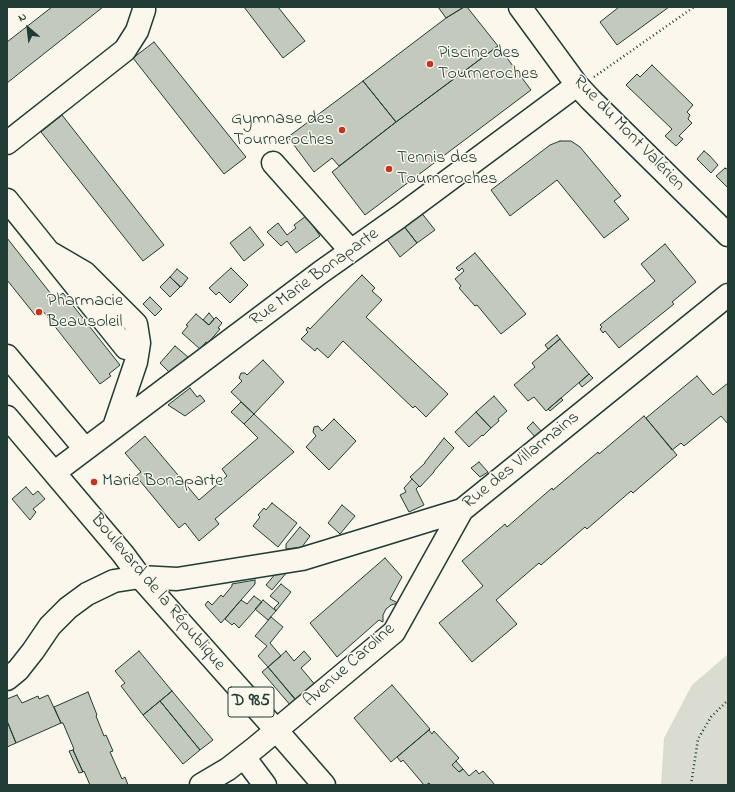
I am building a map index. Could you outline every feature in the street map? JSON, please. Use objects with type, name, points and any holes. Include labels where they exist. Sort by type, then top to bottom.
[{"type":"street","points":[[7,143],[125,50],[138,31],[144,7]]},
{"type":"street","name":"Rue du Mont Valérien","points":[[520,7],[585,81],[591,100],[728,235]]},
{"type":"street","name":"Rue Marie Bonaparte","points":[[55,472],[321,272],[585,81]]},
{"type":"street","points":[[272,163],[351,251]]},
{"type":"street","points":[[7,200],[126,348]]},
{"type":"street","points":[[49,252],[85,272],[136,324],[139,343],[136,362],[114,427]]},
{"type":"street","name":"Rue des Villarmains","points":[[7,679],[18,670],[50,626],[68,608],[87,594],[114,581],[140,577],[177,579],[302,559],[462,510],[728,295]]},
{"type":"street","points":[[7,356],[85,449]]},
{"type":"street","name":"Boulevard de la République","points":[[7,417],[55,472],[123,554],[140,577],[324,785]]},
{"type":"street","name":"Avenue Caroline","points":[[201,785],[244,757],[277,731],[394,632],[462,510]]},
{"type":"street","points":[[244,757],[265,785]]},
{"type":"path","points":[[585,81],[694,7]]},
{"type":"path","points":[[690,785],[698,739],[711,717],[728,700]]},
{"type":"shaded area","points":[[728,654],[728,785],[661,785],[664,738],[692,685]]},
{"type":"building","points":[[52,7],[103,7],[7,83],[7,42]]},
{"type":"building","points":[[244,7],[278,7],[305,41],[283,58]]},
{"type":"building","points":[[438,7],[464,7],[446,18]]},
{"type":"building","name":"Piscine des Tourneroches","points":[[464,7],[467,7],[498,46],[396,122],[363,81],[446,18]]},
{"type":"building","points":[[619,7],[669,7],[617,45],[600,22]]},
{"type":"building","points":[[154,42],[246,157],[224,174],[133,58]]},
{"type":"building","points":[[498,46],[531,90],[365,215],[332,172]]},
{"type":"building","points":[[652,65],[693,105],[687,112],[690,115],[688,119],[692,123],[679,136],[683,139],[676,146],[665,136],[672,129],[626,85],[637,74],[640,77]]},
{"type":"building","name":"Gymnase des Tourneroches","points":[[363,81],[396,122],[339,166],[332,158],[314,172],[288,137]]},
{"type":"building","points":[[62,115],[164,245],[143,261],[41,132]]},
{"type":"building","points":[[560,141],[571,141],[580,147],[621,196],[614,201],[629,219],[604,238],[557,180],[510,216],[491,190],[550,145]]},
{"type":"building","points":[[704,151],[718,165],[711,173],[697,159]]},
{"type":"building","points":[[725,168],[728,168],[728,188],[716,176]]},
{"type":"building","points":[[420,211],[435,230],[417,243],[403,225]]},
{"type":"building","points":[[306,216],[320,236],[296,253],[287,241],[281,246],[267,232],[278,223],[287,235],[296,228],[294,225]]},
{"type":"building","points":[[403,225],[417,243],[400,257],[386,238]]},
{"type":"building","points":[[250,227],[264,245],[244,261],[230,243]]},
{"type":"building","points":[[7,238],[55,299],[63,293],[120,365],[109,374],[111,376],[100,384],[42,310],[35,315],[7,280]]},
{"type":"building","points":[[665,244],[696,282],[672,302],[674,304],[619,348],[605,331],[603,333],[600,329],[602,327],[600,325],[655,281],[641,264]]},
{"type":"building","points":[[475,253],[526,314],[501,334],[477,305],[475,306],[459,288],[461,286],[455,279],[464,271],[462,268],[459,271],[456,268]]},
{"type":"building","points":[[231,268],[248,285],[230,303],[219,292],[216,295],[209,288]]},
{"type":"building","points":[[177,269],[188,278],[181,287],[170,277]]},
{"type":"building","points":[[362,275],[375,288],[372,291],[382,300],[366,317],[448,394],[426,417],[415,406],[413,408],[343,341],[328,358],[317,348],[315,351],[301,339],[308,332],[306,330],[308,327],[310,329]]},
{"type":"building","points":[[170,277],[180,287],[170,297],[160,287]]},
{"type":"building","points":[[150,297],[162,309],[155,316],[143,304]]},
{"type":"building","points":[[209,313],[214,319],[209,325],[203,320]]},
{"type":"building","points":[[196,314],[209,325],[216,317],[222,323],[218,328],[220,329],[208,343],[206,342],[200,349],[182,333],[188,326],[186,325]]},
{"type":"building","points":[[557,335],[560,339],[548,349],[545,345]]},
{"type":"building","points":[[560,339],[589,374],[546,411],[534,397],[528,401],[514,385],[535,367],[532,363]]},
{"type":"building","points":[[175,346],[188,357],[182,365],[180,363],[170,373],[160,363]]},
{"type":"building","points":[[263,360],[284,382],[254,414],[231,392],[242,381],[239,378],[241,373],[245,373],[247,375]]},
{"type":"building","points":[[589,374],[593,378],[582,387],[579,383]]},
{"type":"building","points":[[697,376],[713,395],[728,383],[728,424],[721,416],[684,446],[681,443],[672,450],[646,418]]},
{"type":"building","points":[[190,388],[197,397],[200,395],[205,401],[185,416],[168,405]]},
{"type":"building","points":[[494,396],[507,411],[491,428],[476,412]]},
{"type":"building","points":[[561,398],[563,400],[550,411],[548,409]]},
{"type":"building","points":[[241,402],[254,414],[244,424],[231,412]]},
{"type":"building","points":[[476,412],[491,428],[469,447],[455,432]]},
{"type":"building","points":[[254,414],[294,452],[215,519],[219,524],[199,541],[185,523],[179,528],[136,476],[141,472],[125,453],[145,436],[199,500],[227,476],[222,469],[258,438],[244,424]]},
{"type":"building","points":[[644,416],[677,455],[633,493],[631,491],[587,529],[585,527],[541,565],[539,563],[496,600],[517,624],[472,662],[439,623],[483,586],[462,561],[505,524],[507,527],[552,488],[553,490]]},
{"type":"building","points":[[334,419],[356,441],[329,470],[306,447],[316,436],[313,432],[314,427],[318,426],[322,431]]},
{"type":"building","points":[[533,422],[543,433],[537,439],[527,428]]},
{"type":"building","points":[[444,438],[454,448],[420,487],[410,477],[425,463]]},
{"type":"building","points":[[479,462],[488,472],[480,477],[471,468]]},
{"type":"building","points":[[412,479],[419,486],[416,489],[424,505],[409,512],[400,495],[406,492],[404,488]]},
{"type":"building","points":[[26,487],[33,495],[38,491],[45,499],[33,509],[36,512],[30,520],[12,499]]},
{"type":"building","points":[[272,503],[297,523],[278,547],[253,526],[260,517],[258,515],[264,508],[266,510]]},
{"type":"building","points":[[342,505],[355,516],[340,534],[328,523]]},
{"type":"building","points":[[300,527],[310,536],[302,547],[286,549],[286,544]]},
{"type":"building","points":[[385,558],[402,577],[390,599],[398,603],[391,605],[386,609],[383,615],[383,622],[379,620],[337,657],[310,623]]},
{"type":"building","points":[[288,571],[272,590],[266,585],[277,572]]},
{"type":"building","points":[[255,580],[255,584],[221,623],[205,605],[208,601],[212,605],[221,595],[223,597],[232,584]]},
{"type":"building","points":[[281,584],[291,592],[276,611],[274,608],[279,603],[270,596]]},
{"type":"building","points":[[254,596],[262,602],[239,628],[234,623],[232,625],[225,619],[241,600],[247,604]]},
{"type":"building","points":[[263,600],[276,611],[268,620],[255,609]]},
{"type":"building","points":[[271,617],[283,627],[270,643],[281,656],[268,667],[258,656],[267,646],[255,636]]},
{"type":"building","points":[[139,651],[172,691],[143,715],[121,686],[125,683],[115,671]]},
{"type":"building","points":[[286,651],[294,661],[304,651],[311,659],[301,668],[317,687],[298,703],[268,667]]},
{"type":"building","points":[[268,667],[297,701],[291,706],[262,672]]},
{"type":"building","points":[[392,685],[430,729],[391,762],[354,718]]},
{"type":"building","points":[[172,691],[213,740],[200,750],[160,701]]},
{"type":"building","points":[[88,692],[104,736],[106,735],[113,751],[110,752],[122,779],[125,777],[128,785],[90,785],[73,750],[74,749],[63,723],[61,723],[54,707]]},
{"type":"building","points":[[17,695],[22,703],[38,696],[39,699],[48,695],[61,723],[16,743],[7,721],[7,699]]},
{"type":"building","points":[[160,701],[200,750],[183,764],[143,715]]},
{"type":"building","points":[[7,721],[16,743],[7,747]]},
{"type":"building","points":[[429,730],[432,734],[434,731],[459,758],[452,765],[459,772],[463,769],[469,776],[476,770],[479,774],[483,771],[495,785],[431,785],[429,783],[424,785],[403,760],[401,762],[397,757]]},
{"type":"building","points":[[73,750],[83,772],[79,773],[69,751]]},
{"type":"building","points":[[456,761],[463,769],[459,772],[452,765]]},
{"type":"place","name":"Piscine des Tourneroches","points":[[430,64]]},
{"type":"place","name":"Gymnase des Tourneroches","points":[[342,130]]},
{"type":"place","name":"Tennis des Tourneroches","points":[[389,169]]},
{"type":"place","name":"Pharmacie Beausoleil","points":[[39,312]]},
{"type":"place","name":"Marie Bonaparte","points":[[94,482]]}]
